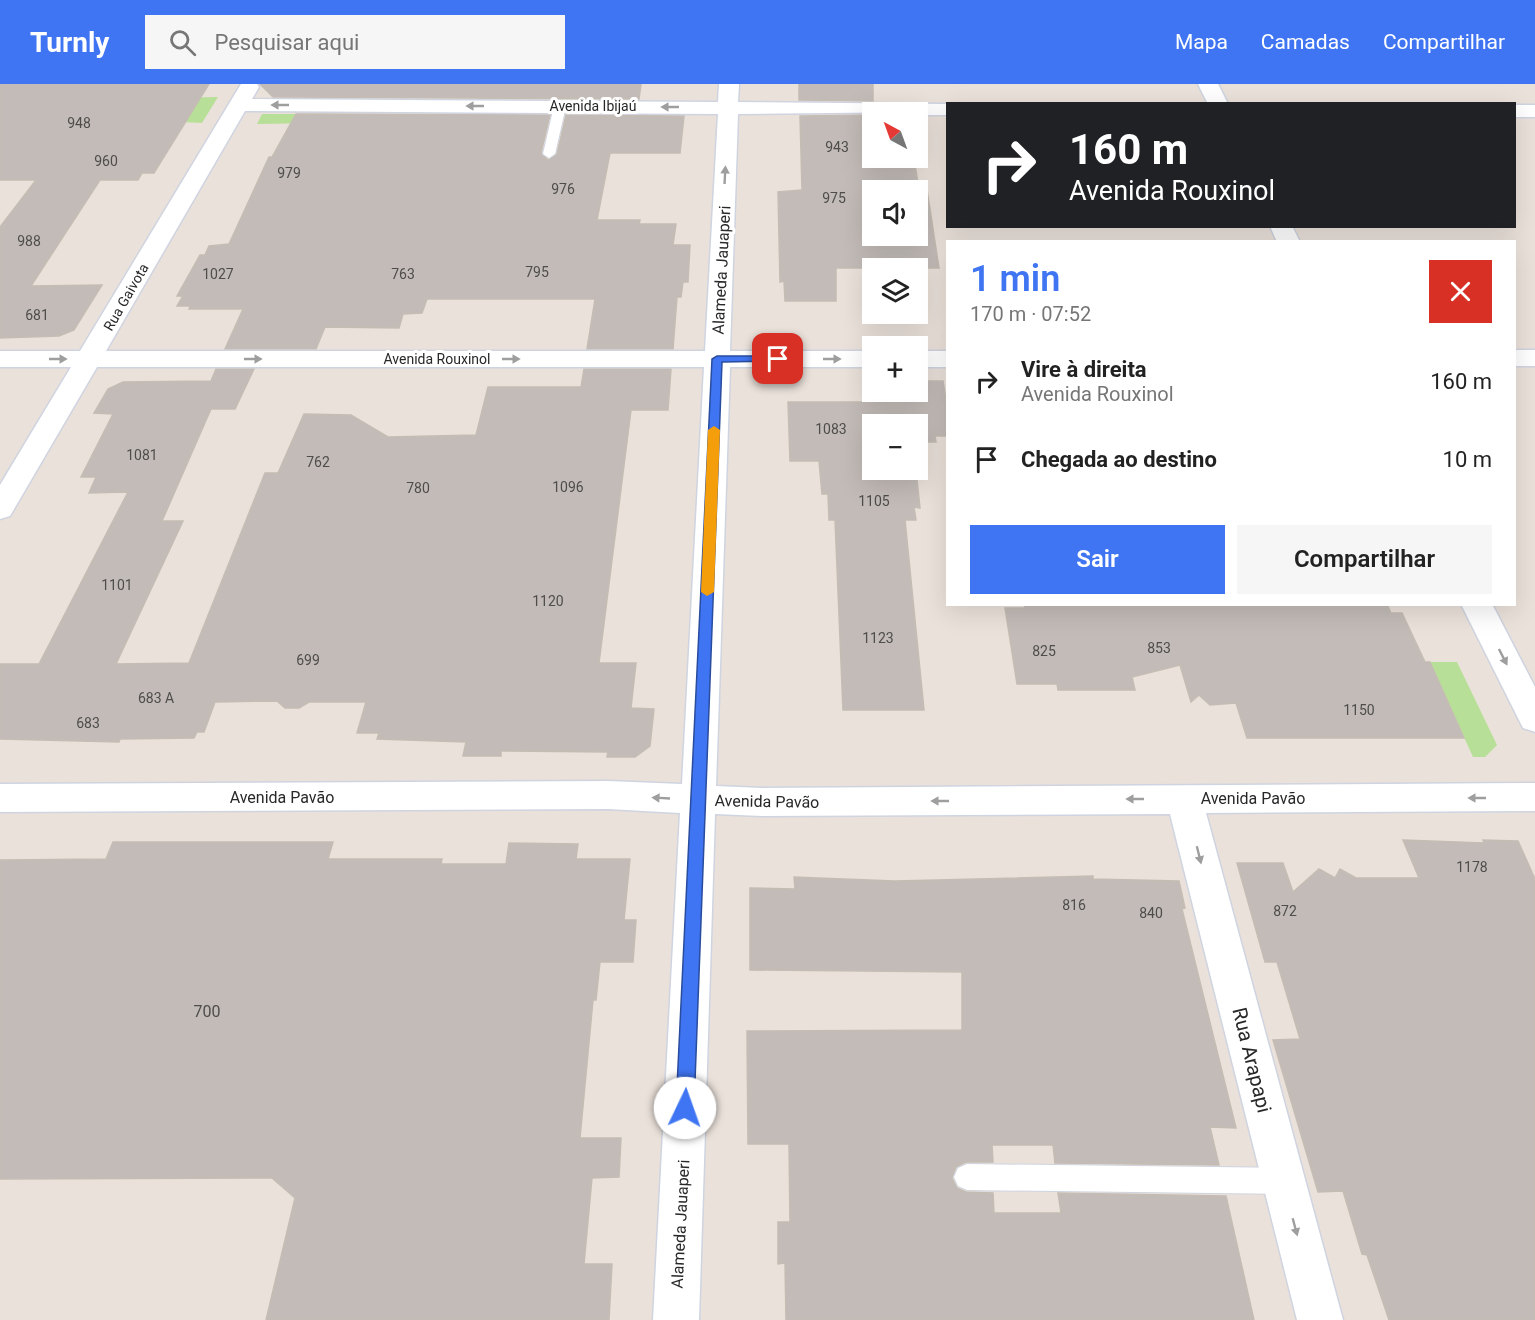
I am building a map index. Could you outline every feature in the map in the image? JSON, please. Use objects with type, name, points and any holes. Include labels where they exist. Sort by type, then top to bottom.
[{"type":"street","name":"Rua Gaivota","points":[[0,509],[251,84]]},
{"type":"street","name":"Alameda Jauaperi","points":[[676,1320],[729,84]]},
{"type":"street","points":[[1208,84],[1217,102]]},
{"type":"street","name":"Avenida Ibijaú","points":[[238,105],[946,109]]},
{"type":"street","points":[[1516,111],[1535,111]]},
{"type":"street","points":[[1516,358],[1535,358]]},
{"type":"street","name":"Avenida Rouxinol","points":[[0,359],[862,359]]},
{"type":"street","points":[[928,359],[946,359]]},
{"type":"street","points":[[1477,606],[1535,718]]},
{"type":"street","name":"Avenida Pavão","points":[[0,798],[613,795],[762,802],[1535,797]]},
{"type":"street","name":"Rua Arapapi","points":[[1184,799],[1320,1320]]},
{"type":"lane","points":[[549,154],[560,106]]},
{"type":"lane","points":[[967,1177],[1283,1180]]},
{"type":"green space","points":[[218,97],[202,123],[141,120],[108,99]]},
{"type":"green space","points":[[262,114],[325,114],[320,123],[257,124]]},
{"type":"green space","points":[[1430,662],[1457,662],[1497,745],[1485,757],[1473,757]]},
{"type":"building","points":[[0,84],[209,84],[154,173],[142,173],[138,180],[100,180],[31,286],[102,285],[74,330],[59,336],[0,338],[0,227],[36,180],[0,180]]},
{"type":"building","points":[[260,84],[641,84],[639,99],[273,97]]},
{"type":"building","points":[[799,84],[873,84],[873,101],[799,100]]},
{"type":"building","points":[[296,114],[550,115],[541,153],[548,160],[557,154],[566,115],[684,116],[680,153],[610,153],[597,220],[640,220],[639,224],[676,224],[673,245],[690,245],[688,282],[683,282],[681,297],[677,297],[673,349],[587,349],[595,299],[427,299],[422,313],[403,314],[399,328],[325,327],[316,349],[225,349],[243,309],[189,309],[190,306],[177,306],[183,296],[177,296],[200,255],[205,255],[209,246],[229,244],[269,157],[272,157]]},
{"type":"building","points":[[862,115],[862,168],[916,168],[917,180],[862,180],[862,246],[928,246],[928,196],[939,268],[928,268],[928,258],[862,258],[862,268],[836,268],[836,301],[785,301],[784,281],[780,282],[778,192],[802,190],[800,116]]},
{"type":"building","points":[[216,369],[254,369],[235,409],[211,409],[162,521],[183,521],[116,664],[189,663],[265,473],[278,473],[304,414],[351,415],[388,437],[476,435],[488,387],[581,387],[584,369],[671,369],[668,410],[631,410],[599,663],[636,663],[631,708],[654,709],[650,746],[635,757],[607,757],[608,752],[501,751],[501,756],[463,756],[466,742],[377,739],[379,733],[357,733],[366,702],[309,702],[299,708],[285,708],[277,701],[215,702],[204,732],[197,732],[194,738],[120,739],[119,742],[0,739],[0,664],[39,664],[128,492],[89,493],[96,477],[81,477],[113,414],[94,413],[108,389],[123,382],[211,381]]},
{"type":"building","points":[[928,381],[943,381],[946,400],[946,436],[935,436],[936,442],[928,442],[928,414],[862,414],[862,480],[917,480],[920,508],[914,507],[916,520],[905,520],[924,710],[843,710],[835,520],[829,520],[828,494],[822,494],[819,461],[790,461],[788,402],[928,402]]},
{"type":"building","points":[[1024,606],[1388,606],[1391,613],[1402,613],[1425,662],[1430,662],[1464,738],[1247,738],[1236,703],[1210,705],[1199,695],[1191,702],[1180,665],[1132,677],[1135,690],[1058,690],[1057,684],[1017,684],[1005,608],[1025,608]]},
{"type":"building","points":[[1403,840],[1484,843],[1483,840],[1518,841],[1535,879],[1535,1320],[1389,1320],[1367,1255],[1362,1254],[1343,1191],[1318,1192],[1273,1040],[1300,1039],[1277,962],[1265,962],[1237,863],[1283,863],[1293,892],[1319,869],[1335,878],[1340,869],[1356,878],[1419,878]]},
{"type":"building","points":[[113,842],[333,842],[328,859],[442,859],[441,864],[506,864],[509,843],[578,844],[576,859],[630,859],[624,920],[636,920],[633,962],[600,962],[596,1000],[593,1000],[580,1138],[621,1138],[619,1177],[592,1178],[584,1264],[612,1264],[609,1320],[266,1320],[295,1198],[272,1178],[0,1179],[0,860],[106,859]]},
{"type":"building","points":[[1093,876],[1093,879],[1179,881],[1185,908],[1182,909],[1236,1128],[1210,1127],[1219,1165],[1055,1163],[1053,1145],[992,1145],[993,1162],[966,1162],[956,1167],[952,1178],[957,1188],[966,1192],[993,1193],[994,1213],[1061,1213],[1058,1193],[1226,1196],[1254,1320],[786,1320],[785,1263],[778,1264],[778,1222],[790,1222],[789,1144],[748,1144],[747,1031],[962,1030],[962,972],[750,970],[750,888],[795,889],[794,877],[895,881]]},
{"type":"slow traffic","points":[[707,592],[714,430]]},
{"type":"route","points":[[685,1108],[717,359],[778,359]]}]
